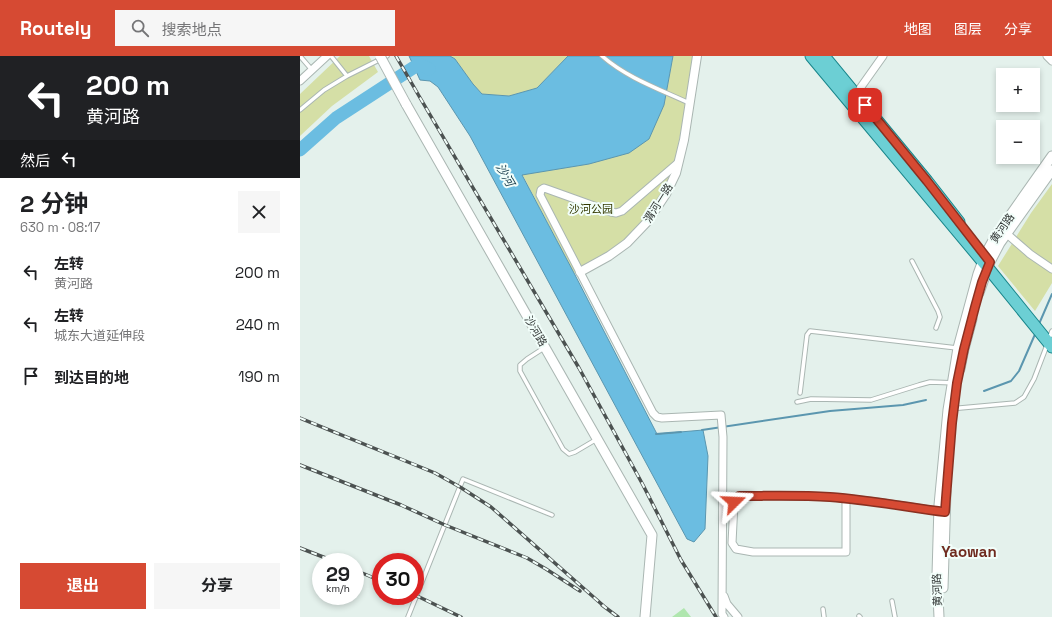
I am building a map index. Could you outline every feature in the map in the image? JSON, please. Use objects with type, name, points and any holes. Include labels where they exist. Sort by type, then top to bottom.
[{"type":"main road","name":"沙河路","points":[[380,56],[652,534],[645,617]]},
{"type":"main road","points":[[811,56],[986,262],[1052,337]]},
{"type":"main road","points":[[824,56],[927,181],[986,262],[1052,347]]},
{"type":"main road","name":"黄河路","points":[[986,262],[995,237],[1052,156]]},
{"type":"main road","name":"黄河路","points":[[939,617],[936,575],[942,512],[946,498],[951,409],[954,383],[978,274],[1052,170]]},
{"type":"main road","name":"黄河路","points":[[942,512],[945,617]]},
{"type":"street","points":[[300,81],[327,56]]},
{"type":"street","name":"渭河一路","points":[[580,272],[609,256],[627,243],[648,221],[666,194],[676,173],[684,140],[697,56]]},
{"type":"street","points":[[856,94],[883,56]]},
{"type":"street","points":[[1047,56],[1052,61]]},
{"type":"street","points":[[678,163],[622,211],[616,213],[544,188],[541,190],[540,195],[653,413],[657,417],[662,418],[722,415],[722,614],[724,617]]},
{"type":"street","points":[[1006,234],[1030,254],[1052,269]]},
{"type":"street","points":[[846,499],[846,552],[753,552],[736,549],[732,543],[734,502],[739,496],[787,495],[846,499],[942,512]]},
{"type":"street","points":[[723,592],[727,604],[738,617]]},
{"type":"lane","points":[[300,56],[312,70]]},
{"type":"lane","points":[[331,56],[347,76]]},
{"type":"lane","points":[[300,110],[324,90],[347,76],[387,56]]},
{"type":"lane","points":[[602,56],[613,66],[624,72],[689,103]]},
{"type":"lane","points":[[912,261],[938,311],[940,317],[936,328]]},
{"type":"lane","points":[[800,393],[807,335],[810,331],[961,349]]},
{"type":"lane","points":[[951,409],[1015,403],[1024,396],[1034,379],[1052,331]]},
{"type":"lane","points":[[545,347],[520,365],[520,371],[563,449],[570,454],[598,438]]},
{"type":"lane","points":[[797,402],[812,399],[871,400],[919,384],[930,382],[954,383]]},
{"type":"lane","points":[[408,617],[463,479],[552,515]]},
{"type":"lane","points":[[892,601],[895,617]]},
{"type":"lane","points":[[823,609],[824,617]]},
{"type":"green space","points":[[340,56],[369,56],[378,72],[332,106],[300,136],[300,94]]},
{"type":"green space","points":[[450,56],[568,56],[537,88],[509,96],[482,94],[455,59]]},
{"type":"green space","name":"沙河公园","points":[[673,56],[695,56],[675,162],[664,192],[647,217],[631,234],[608,253],[574,273],[522,174],[589,164],[664,105]]},
{"type":"green space","points":[[1052,184],[1052,283],[1035,311],[998,266],[1031,213]]},
{"type":"water","points":[[409,56],[450,56],[455,59],[482,94],[509,96],[537,88],[568,56],[673,56],[664,105],[649,139],[629,153],[589,164],[522,175],[657,434],[703,430],[708,456],[705,529],[694,542],[687,539],[470,136],[438,87],[430,81],[420,80]]},
{"type":"building","points":[[684,608],[691,617],[672,617]]},
{"type":"waterway","name":"沙河","points":[[300,150],[336,118],[419,64],[429,69]]},
{"type":"waterway","points":[[1039,324],[1052,294]]},
{"type":"waterway","points":[[984,391],[1011,381],[1019,371],[1036,332]]},
{"type":"waterway","points":[[702,430],[830,411],[903,405],[926,400]]},
{"type":"waterway","points":[[656,434],[681,432]]},
{"type":"railway","points":[[396,56],[579,368],[643,485],[681,560],[716,617]]},
{"type":"railway","points":[[300,418],[435,473],[460,487],[491,507],[606,608]]},
{"type":"railway","points":[[300,465],[401,505],[445,525],[527,558],[580,591]]},
{"type":"railway","points":[[300,548],[313,553]]},
{"type":"railway","points":[[364,574],[372,577]]},
{"type":"railway","points":[[424,599],[461,617]]},
{"type":"railway","points":[[602,605],[618,617]]},
{"type":"district","name":"Yaowan","points":[[969,552]]},
{"type":"route","points":[[734,502],[739,496],[787,495],[830,497],[945,512],[952,423],[957,383],[975,307],[982,282],[990,262],[865,105]]}]
